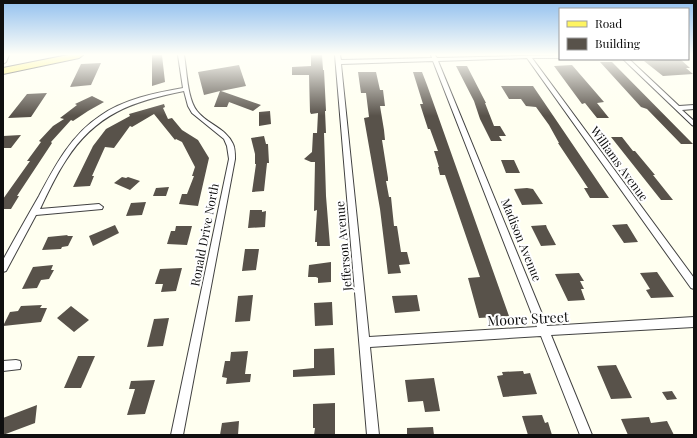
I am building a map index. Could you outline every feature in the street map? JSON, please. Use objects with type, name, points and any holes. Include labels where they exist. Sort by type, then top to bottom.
[{"type":"street","name":"Ronald Drive North","points":[[177,435],[232,159],[230,145],[224,136],[217,128],[199,117],[191,107],[185,75]]},
{"type":"street","name":"Jefferson Avenue","points":[[340,75],[373,435]]},
{"type":"street","name":"Madison Avenue","points":[[441,75],[586,435]]},
{"type":"street","name":"Williams Avenue","points":[[542,75],[694,285]]},
{"type":"street","points":[[643,75],[694,124]]},
{"type":"street","points":[[3,268],[73,144],[84,130],[98,119],[131,102],[155,95],[188,89]]},
{"type":"street","points":[[677,108],[694,107]]},
{"type":"street","points":[[34,212],[99,207]]},
{"type":"street","name":"Moore Street","points":[[364,342],[694,322]]},
{"type":"street","points":[[3,366],[16,365]]},
{"type":"building","points":[[76,75],[95,75],[91,85],[70,87]]},
{"type":"building","points":[[152,75],[164,75],[165,82],[152,86]]},
{"type":"building","points":[[199,75],[242,75],[246,86],[221,91],[261,105],[253,111],[229,102],[227,107],[214,107],[220,91],[204,95]]},
{"type":"building","points":[[309,75],[324,75],[326,111],[326,133],[324,133],[326,196],[330,246],[317,246],[317,242],[315,242],[317,210],[314,211],[315,162],[304,159],[312,152],[313,133],[317,133],[318,113],[311,114]]},
{"type":"building","points":[[358,75],[377,75],[380,90],[383,90],[385,106],[380,106],[385,140],[382,140],[388,178],[388,181],[386,181],[389,197],[391,197],[394,226],[397,226],[401,252],[407,252],[410,264],[399,265],[401,273],[388,274],[380,209],[364,118],[369,117],[366,93],[361,93]]},
{"type":"building","points":[[414,75],[423,75],[509,316],[479,318],[468,278],[480,277],[445,175],[440,175],[434,151],[438,151],[430,129],[428,129],[420,104],[423,104]]},
{"type":"building","points":[[461,75],[472,75],[486,103],[494,126],[500,126],[506,136],[499,136],[502,141],[491,141],[480,119],[474,101]]},
{"type":"building","points":[[561,75],[581,75],[604,102],[597,103],[609,118],[597,118],[585,103],[582,104]]},
{"type":"building","points":[[612,75],[625,75],[693,144],[681,144],[647,109],[641,107]]},
{"type":"building","points":[[501,86],[533,86],[609,198],[590,198],[584,188],[588,188],[558,143],[549,125],[536,107],[526,106],[521,99],[509,99]]},
{"type":"building","points":[[47,93],[31,117],[8,118],[27,94]]},
{"type":"building","points":[[92,96],[104,102],[73,121],[71,120],[51,142],[52,143],[17,196],[19,196],[11,209],[3,209],[3,199],[30,161],[27,161],[41,142],[39,141],[53,126],[64,119],[60,118],[77,105],[75,104]]},
{"type":"building","points":[[164,104],[165,107],[163,108],[168,119],[172,118],[182,130],[198,140],[209,158],[198,206],[179,204],[182,194],[187,194],[194,176],[192,176],[195,167],[182,142],[176,139],[175,140],[154,114],[132,127],[130,126],[114,148],[105,147],[92,176],[94,176],[90,186],[73,187],[93,146],[106,129],[130,116],[129,114]]},
{"type":"building","points":[[270,111],[271,124],[259,126],[259,112]]},
{"type":"building","points":[[21,135],[11,148],[3,148],[3,136]]},
{"type":"building","points":[[264,136],[266,144],[268,144],[269,163],[267,163],[264,191],[252,192],[256,164],[251,138]]},
{"type":"building","points":[[611,137],[622,137],[655,175],[653,175],[673,200],[661,200]]},
{"type":"building","points":[[501,160],[514,160],[520,173],[506,173]]},
{"type":"building","points":[[122,177],[128,177],[140,181],[130,190],[114,183]]},
{"type":"building","points":[[169,187],[166,196],[153,196],[156,188]]},
{"type":"building","points":[[514,189],[533,189],[543,204],[522,205]]},
{"type":"building","points":[[146,202],[142,215],[126,216],[131,203]]},
{"type":"building","points":[[250,210],[262,210],[262,212],[266,211],[265,227],[248,228]]},
{"type":"building","points":[[627,224],[638,242],[624,243],[612,225]]},
{"type":"building","points":[[115,225],[119,233],[93,246],[89,236]]},
{"type":"building","points":[[546,225],[556,245],[541,246],[531,226]]},
{"type":"building","points":[[176,226],[192,226],[187,245],[167,244],[171,231],[175,231]]},
{"type":"building","points":[[68,235],[67,236],[73,236],[68,246],[62,247],[61,249],[42,250],[48,237]]},
{"type":"building","points":[[245,249],[259,249],[256,270],[242,271]]},
{"type":"building","points":[[331,262],[331,282],[318,283],[318,278],[308,277],[309,265]]},
{"type":"building","points":[[53,265],[51,270],[54,270],[49,279],[41,280],[37,288],[22,289],[33,267]]},
{"type":"building","points":[[182,268],[176,291],[161,292],[163,284],[155,284],[160,269]]},
{"type":"building","points":[[657,272],[674,297],[651,298],[646,290],[650,289],[640,273]]},
{"type":"building","points":[[579,273],[584,281],[580,281],[584,289],[581,289],[585,300],[568,301],[555,274]]},
{"type":"building","points":[[253,295],[250,321],[235,322],[238,296]]},
{"type":"building","points":[[417,295],[420,311],[395,313],[392,296]]},
{"type":"building","points":[[332,302],[333,325],[315,326],[314,303]]},
{"type":"building","points":[[42,305],[40,308],[47,308],[41,322],[3,326],[10,312],[18,311],[21,306]]},
{"type":"building","points":[[71,306],[89,320],[74,332],[57,318]]},
{"type":"building","points":[[169,318],[163,346],[147,347],[154,319]]},
{"type":"building","points":[[334,348],[335,375],[293,377],[293,370],[314,368],[314,349]]},
{"type":"building","points":[[248,351],[245,374],[251,374],[250,382],[226,384],[227,378],[222,377],[225,361],[230,361],[231,352]]},
{"type":"building","points":[[78,356],[95,356],[81,388],[64,388]]},
{"type":"building","points":[[616,365],[632,398],[611,399],[597,366]]},
{"type":"building","points":[[523,371],[524,374],[530,373],[537,394],[503,397],[497,376],[503,375],[502,372]]},
{"type":"building","points":[[434,378],[440,411],[425,412],[423,401],[408,402],[405,380]]},
{"type":"building","points":[[155,380],[145,414],[127,415],[135,389],[129,389],[131,381]]},
{"type":"building","points":[[672,391],[677,399],[667,400],[662,392]]},
{"type":"building","points":[[335,403],[335,435],[314,435],[315,428],[313,428],[313,404]]},
{"type":"building","points":[[37,405],[35,423],[3,435],[3,418]]},
{"type":"building","points":[[542,415],[545,423],[548,422],[552,435],[528,435],[522,416]]},
{"type":"building","points":[[649,417],[651,423],[667,421],[674,435],[628,435],[621,419]]},
{"type":"building","points":[[239,421],[238,435],[220,435],[222,423]]},
{"type":"building","points":[[433,427],[434,435],[407,435],[407,428]]}]
